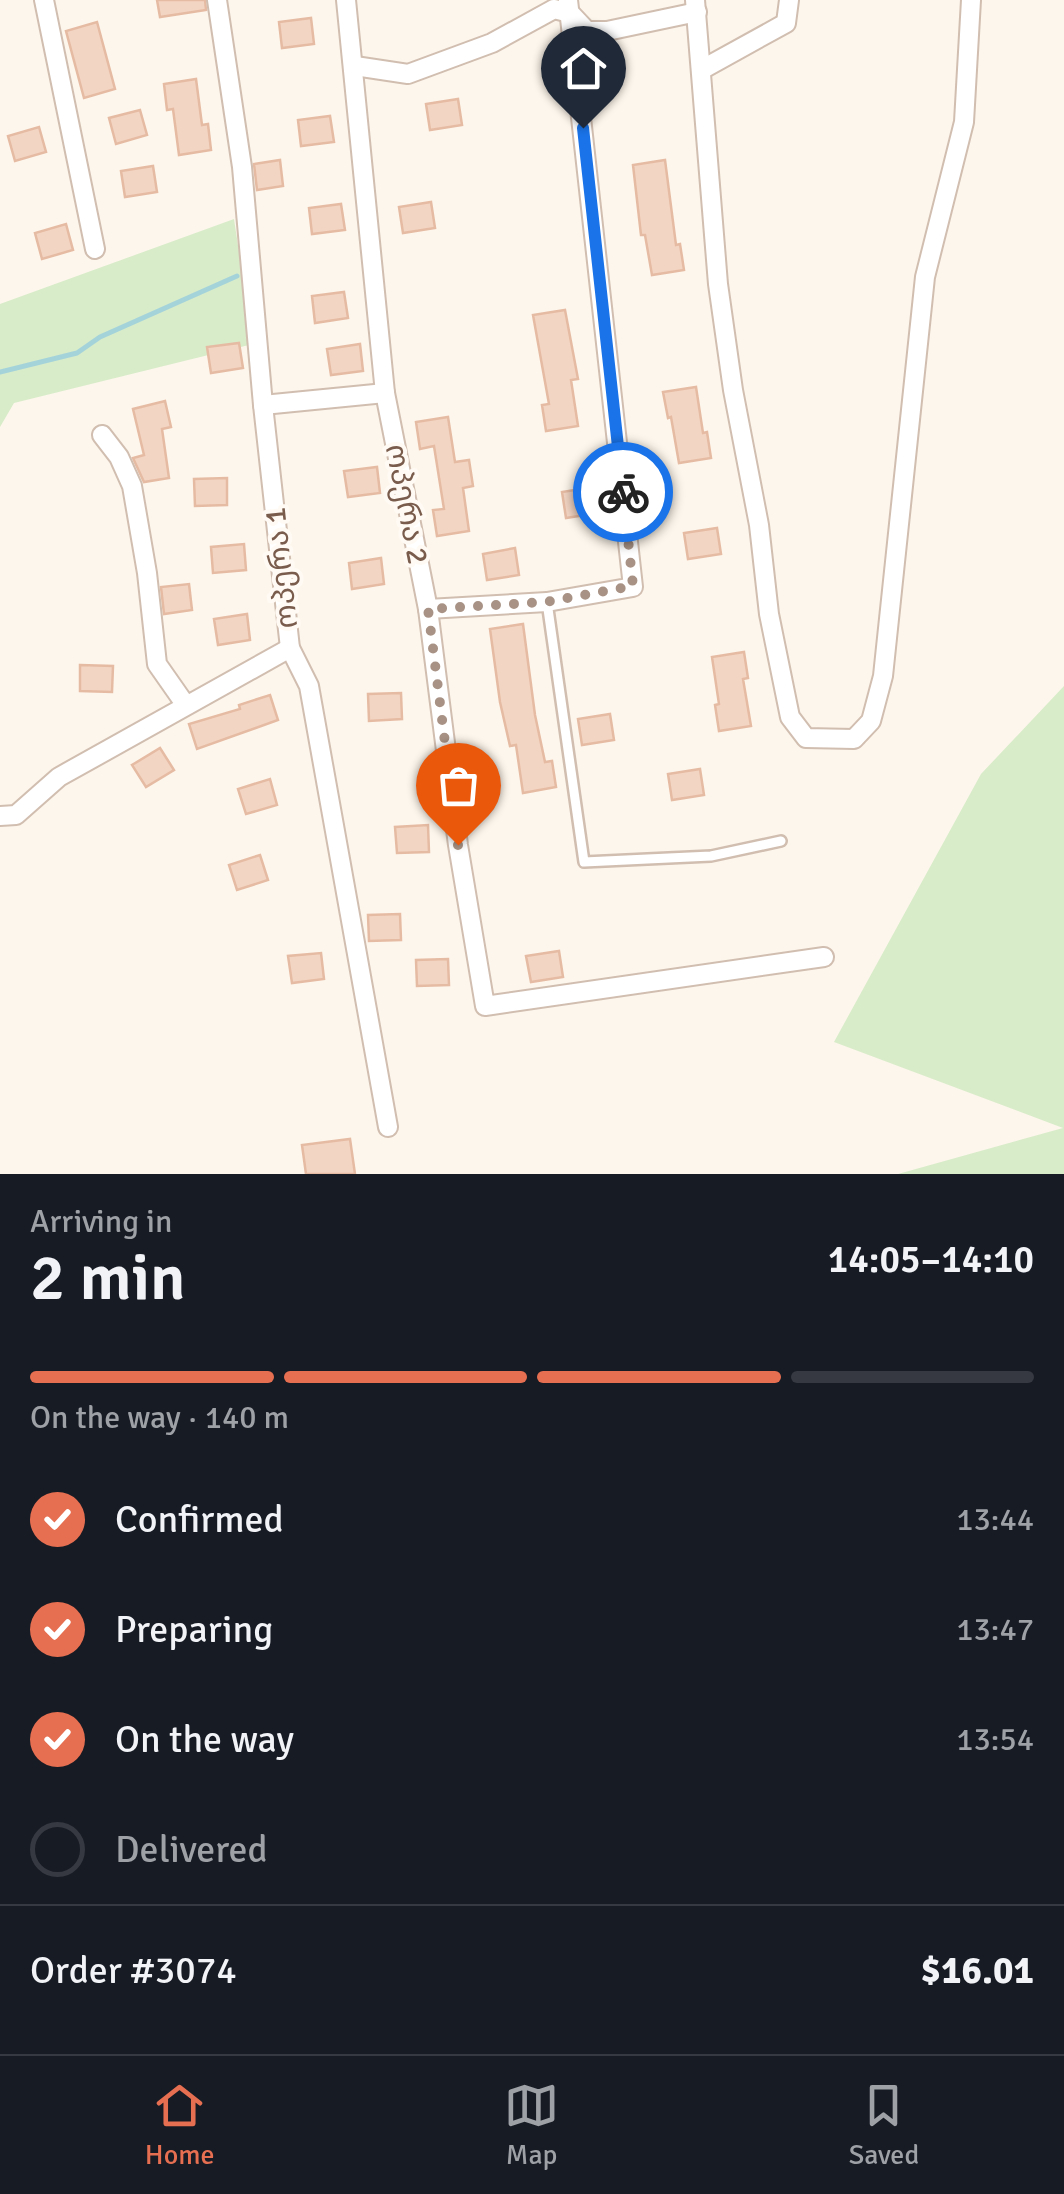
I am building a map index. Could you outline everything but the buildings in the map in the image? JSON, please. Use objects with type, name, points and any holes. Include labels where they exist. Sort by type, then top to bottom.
[{"type":"street","points":[[44,0],[94,248]]},
{"type":"street","name":"ოპერა 1","points":[[217,0],[242,167],[290,648],[309,686],[388,1127]]},
{"type":"street","name":"ოპერა 2","points":[[346,0],[385,393],[428,609],[458,845],[485,1006],[824,956]]},
{"type":"street","points":[[701,70],[786,23],[789,0]]},
{"type":"street","points":[[569,6],[586,31],[606,31],[696,6],[718,284],[732,390],[759,525],[769,614],[790,717],[806,738],[854,739],[870,720],[883,676],[925,277],[964,122],[971,0]]},
{"type":"street","points":[[355,66],[408,74],[492,43],[554,9],[569,6]]},
{"type":"street","points":[[428,609],[546,602],[633,586],[569,6]]},
{"type":"street","points":[[263,406],[385,393]]},
{"type":"street","points":[[102,436],[119,457],[132,486],[157,664],[186,704]]},
{"type":"street","points":[[0,816],[16,815],[60,776],[290,648]]},
{"type":"lane","points":[[546,602],[584,862],[711,856],[780,841]]},
{"type":"green space","points":[[234,219],[253,344],[14,403],[0,427],[0,304]]},
{"type":"green space","points":[[1064,686],[1064,1174],[898,1174],[1063,1128],[834,1042],[981,774]]},
{"type":"waterway","points":[[0,372],[77,353],[100,337],[237,276]]},
{"type":"way so far","points":[[458,845],[428,609],[546,602],[633,586],[623,492]]},
{"type":"route","points":[[583,128],[623,492]]}]
